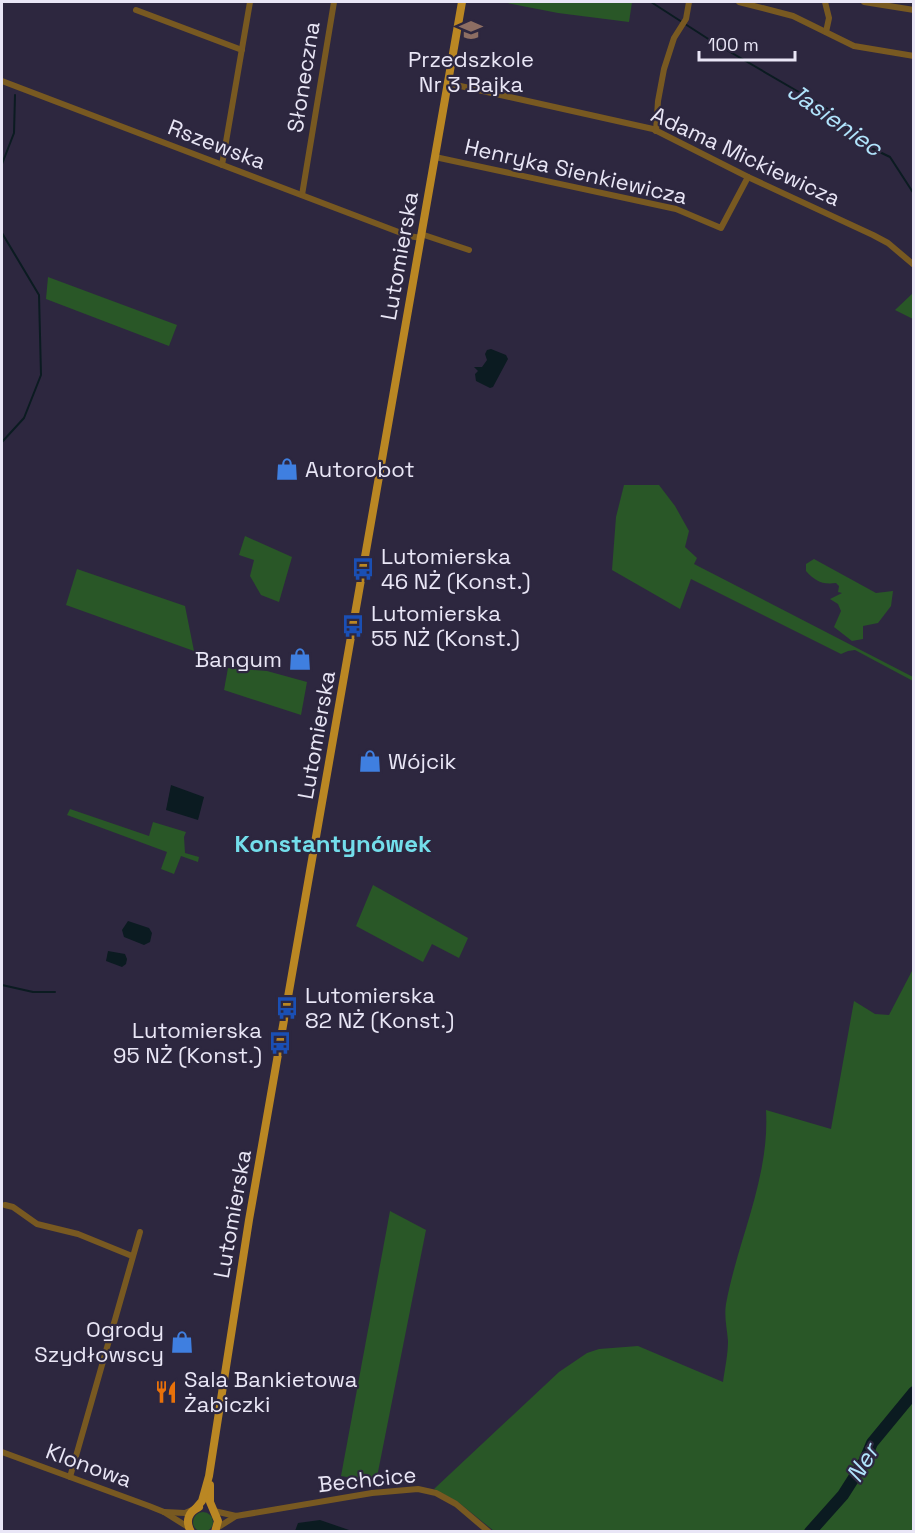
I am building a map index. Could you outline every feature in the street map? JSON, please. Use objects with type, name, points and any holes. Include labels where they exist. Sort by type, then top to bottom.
[{"type":"main road","name":"Lutomierska","points":[[190,1529],[188,1520],[202,1501],[209,1476],[249,1220],[462,2]]},
{"type":"main road","name":"Lutomierska","points":[[209,1476],[210,1502],[218,1521],[216,1530]]},
{"type":"main road","points":[[195,1509],[207,1507],[214,1511]]},
{"type":"street","points":[[222,165],[250,2]]},
{"type":"street","name":"Słoneczna","points":[[302,195],[334,2]]},
{"type":"street","points":[[656,131],[658,101],[664,69],[674,38],[686,19],[689,2]]},
{"type":"street","points":[[740,2],[793,16],[854,46],[914,56]]},
{"type":"street","points":[[825,2],[829,18],[826,32]]},
{"type":"street","points":[[864,2],[914,10]]},
{"type":"street","points":[[136,10],[242,50]]},
{"type":"street","name":"Rszewska","points":[[2,81],[410,236],[421,236],[469,250]]},
{"type":"street","name":"Adama Mickiewicza","points":[[447,84],[630,123],[656,131],[873,235],[888,243],[914,265]]},
{"type":"street","name":"Henryka Sienkiewicza","points":[[435,158],[676,209],[721,228],[748,177]]},
{"type":"street","points":[[5,1205],[13,1207],[37,1224],[78,1234],[132,1256]]},
{"type":"street","points":[[70,1477],[140,1232]]},
{"type":"street","name":"Klonowa","points":[[2,1452],[164,1512],[190,1529]]},
{"type":"street","name":"Bechcice","points":[[214,1511],[236,1516],[365,1494],[418,1489],[436,1493],[456,1503],[489,1532]]},
{"type":"street","name":"Klonowa","points":[[164,1512],[185,1513],[195,1509]]},
{"type":"street","name":"Bechcice","points":[[216,1530],[236,1516]]},
{"type":"green space","points":[[502,2],[632,2],[629,22],[558,13]]},
{"type":"green space","points":[[48,277],[177,325],[169,346],[46,299]]},
{"type":"green space","points":[[913,293],[913,319],[895,310]]},
{"type":"green space","points":[[624,485],[659,485],[675,506],[689,531],[685,547],[697,558],[694,564],[913,677],[913,681],[855,650],[841,654],[691,579],[680,609],[612,570],[616,517]]},
{"type":"green space","points":[[245,536],[292,557],[279,602],[261,595],[250,576],[254,560],[239,555]]},
{"type":"green space","points":[[814,559],[876,593],[893,591],[891,606],[878,623],[863,626],[863,639],[852,641],[834,627],[841,611],[838,604],[830,599],[842,593],[838,592],[839,586],[836,583],[819,582],[806,571],[806,564]]},
{"type":"green space","points":[[77,569],[185,606],[194,651],[66,605]]},
{"type":"green space","points":[[228,668],[267,671],[307,682],[301,715],[224,690]]},
{"type":"green space","points":[[70,809],[149,836],[153,822],[186,832],[185,853],[199,857],[198,862],[181,856],[174,874],[161,869],[167,852],[67,815]]},
{"type":"green space","points":[[373,885],[468,938],[459,958],[432,944],[423,962],[356,926]]},
{"type":"green space","points":[[913,969],[913,1531],[494,1531],[458,1502],[434,1489],[559,1372],[587,1353],[599,1349],[638,1346],[723,1382],[728,1346],[726,1304],[758,1184],[766,1135],[766,1110],[831,1129],[854,1001],[875,1014],[889,1015]]},
{"type":"green space","points":[[390,1211],[426,1230],[376,1482],[341,1476]]},
{"type":"green space","points":[[203,1512],[210,1515],[213,1522],[210,1529],[203,1532],[196,1529],[193,1522],[196,1515]]},
{"type":"shaded area","points":[[491,349],[506,355],[508,359],[493,387],[490,388],[476,381],[475,374],[478,371],[474,367],[482,367],[487,360],[485,354],[487,350]]},
{"type":"shaded area","points":[[171,785],[204,797],[198,820],[166,810]]},
{"type":"shaded area","points":[[128,921],[149,928],[152,933],[150,942],[144,945],[124,937],[122,930]]},
{"type":"shaded area","points":[[108,951],[125,954],[126,964],[122,967],[106,961]]},
{"type":"shaded area","points":[[320,1520],[352,1531],[295,1531],[298,1523]]},
{"type":"waterway","name":"Jasieniec","points":[[651,2],[713,42],[828,109],[863,144],[890,157],[914,194]]},
{"type":"waterway","points":[[2,164],[14,133],[15,95]]},
{"type":"waterway","points":[[2,233],[39,295],[41,375],[24,418],[2,442]]},
{"type":"waterway","points":[[2,985],[33,992],[55,992]]},
{"type":"waterway","name":"Ner","points":[[810,1532],[843,1495],[864,1462],[872,1443],[914,1392]]},
{"type":"place","name":"Przedszkole Nr 3 Bajka","points":[[471,30]]},
{"type":"place","name":"Autorobot","points":[[287,469]]},
{"type":"place","name":"Lutomierska 46 NŻ (Konst.)","points":[[363,569]]},
{"type":"place","name":"Lutomierska 55 NŻ (Konst.)","points":[[353,626]]},
{"type":"place","name":"Bangum","points":[[300,659]]},
{"type":"place","name":"Wójcik","points":[[370,761]]},
{"type":"place","name":"Lutomierska 82 NŻ (Konst.)","points":[[287,1008]]},
{"type":"place","name":"Lutomierska 95 NŻ (Konst.)","points":[[280,1043]]},
{"type":"place","name":"Ogrody Szydłowscy","points":[[182,1342]]},
{"type":"place","name":"Sala Bankietowa Żabiczki","points":[[166,1392]]},
{"type":"district","name":"Konstantynówek","points":[[333,843]]}]
